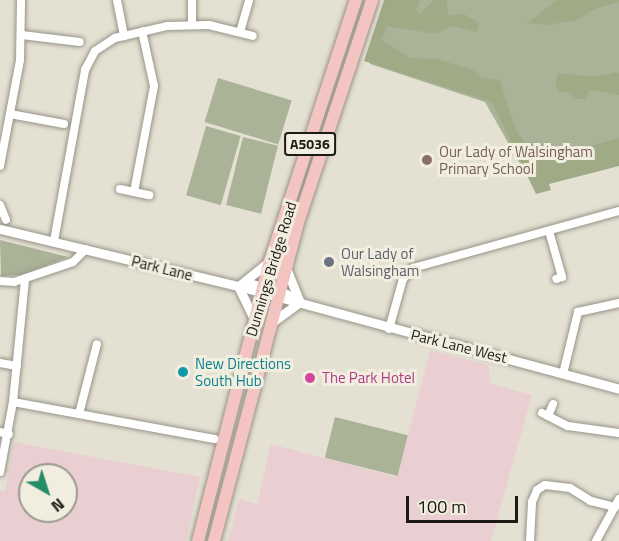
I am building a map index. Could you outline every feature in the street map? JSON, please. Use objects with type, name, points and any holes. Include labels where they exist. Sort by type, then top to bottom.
[{"type":"highway","name":"Dunnings Bridge Road","points":[[214,541],[231,489],[271,323],[270,261],[356,0]]},
{"type":"highway","name":"Dunnings Bridge Road","points":[[198,541],[255,321],[286,268],[372,0]]},
{"type":"highway","points":[[212,484],[231,489]]},
{"type":"street","points":[[0,166],[2,142],[10,114],[22,35],[21,0]]},
{"type":"street","points":[[117,0],[124,36]]},
{"type":"street","points":[[192,0],[192,24]]},
{"type":"street","points":[[240,32],[249,0]]},
{"type":"street","points":[[54,241],[85,70],[95,51],[124,36],[192,24],[253,36]]},
{"type":"street","points":[[134,192],[154,86],[142,31]]},
{"type":"street","points":[[22,35],[80,42]]},
{"type":"street","points":[[10,114],[64,124]]},
{"type":"street","points":[[120,189],[149,195]]},
{"type":"street","points":[[0,205],[6,220]]},
{"type":"street","points":[[389,329],[403,279],[413,268],[619,211]]},
{"type":"street","name":"Park Lane","points":[[0,229],[271,293]]},
{"type":"street","points":[[549,231],[562,277],[556,279]]},
{"type":"street","points":[[0,280],[25,279],[78,260],[86,249]]},
{"type":"street","points":[[255,321],[238,286],[270,261]]},
{"type":"street","points":[[271,323],[300,302],[286,268]]},
{"type":"street","points":[[0,472],[14,402],[25,279]]},
{"type":"street","name":"Park Lane West","points":[[271,293],[389,329],[619,389]]},
{"type":"street","points":[[563,374],[578,312],[619,303]]},
{"type":"street","points":[[80,414],[98,344]]},
{"type":"street","points":[[0,363],[17,366]]},
{"type":"street","points":[[14,402],[215,439]]},
{"type":"street","points":[[553,404],[545,415],[568,426],[619,433]]},
{"type":"street","points":[[0,432],[9,434]]},
{"type":"street","points":[[530,541],[532,502],[537,490],[545,485],[570,488],[591,501],[615,507]]},
{"type":"street","points":[[596,541],[619,499]]},
{"type":"shaded area","points":[[430,350],[488,365],[491,384],[532,395],[491,541],[228,541],[239,499],[257,504],[271,444],[397,477]]},
{"type":"shaded area","points":[[14,442],[200,477],[186,541],[0,541],[0,490],[5,491]]},
{"type":"green space","points":[[384,0],[420,0],[416,11],[420,14],[434,0],[447,0],[448,15],[464,14],[479,23],[477,32],[452,26],[436,34],[387,26],[382,40],[410,58],[437,59],[473,70],[482,78],[500,80],[516,131],[535,155],[545,159],[619,138],[619,166],[549,184],[551,190],[536,194],[492,102],[364,61]]},
{"type":"green space","points":[[390,0],[619,0],[619,154],[527,176],[485,102],[370,64]]},
{"type":"green space","points":[[557,0],[619,0],[619,2],[594,9],[577,20],[547,25],[527,23]]},
{"type":"green space","points":[[558,73],[594,77],[619,73],[619,95],[590,90],[585,99],[576,99],[569,92],[558,91],[555,83]]},
{"type":"green space","points":[[218,78],[292,101],[278,145],[205,122]]},
{"type":"green space","points":[[206,126],[241,136],[221,205],[186,195]]},
{"type":"green space","points":[[243,137],[278,146],[261,214],[226,205]]},
{"type":"green space","points":[[0,240],[68,257],[21,275],[1,276]]},
{"type":"green space","points":[[335,417],[408,435],[398,476],[325,458]]},
{"type":"place","name":"Our Lady of Walsingham Primary School","points":[[427,160]]},
{"type":"place","name":"Our Lady of Walsingham","points":[[329,262]]},
{"type":"place","name":"New Directions South Hub","points":[[183,372]]},
{"type":"place","name":"The Park Hotel","points":[[310,378]]}]
